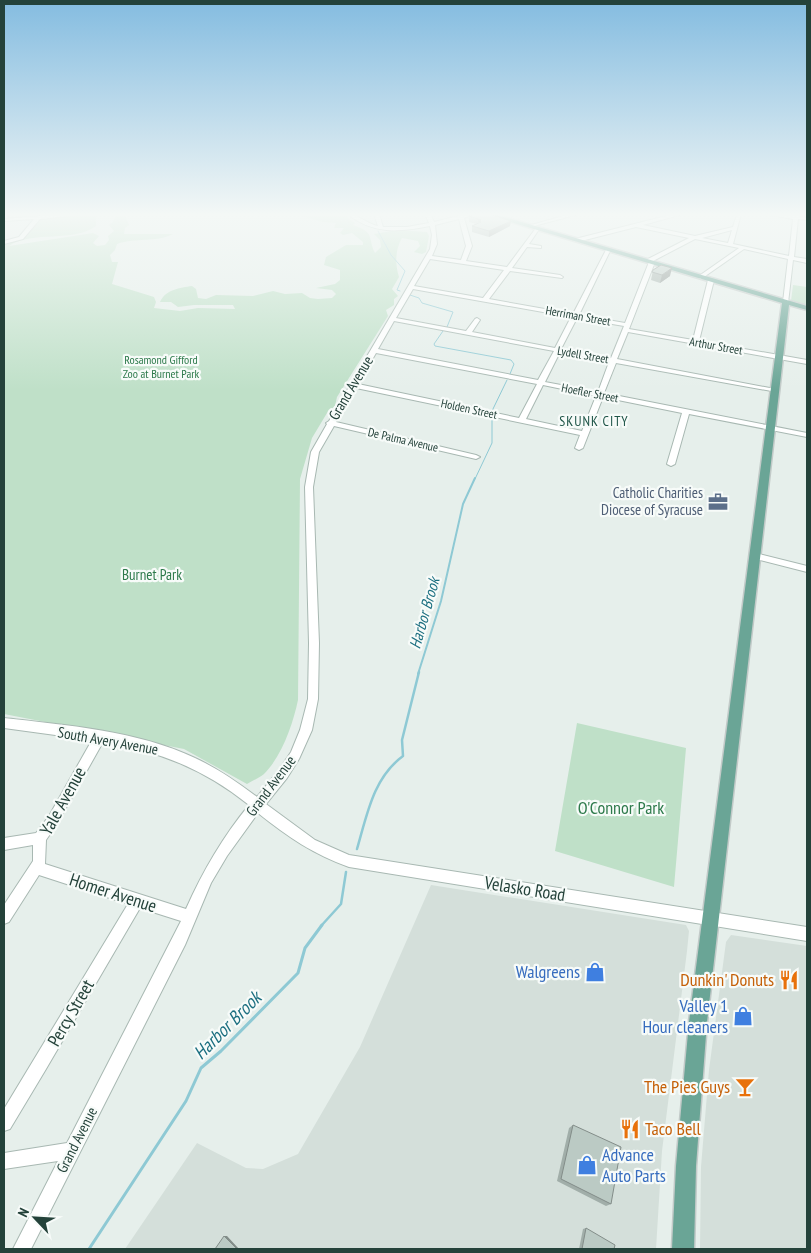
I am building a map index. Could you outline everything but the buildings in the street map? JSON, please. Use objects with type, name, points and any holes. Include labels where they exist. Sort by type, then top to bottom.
[{"type":"main road","points":[[686,272],[807,308]]},
{"type":"main road","points":[[682,1249],[698,1022],[786,302]]},
{"type":"street","name":"Grand Avenue","points":[[22,1249],[190,917],[206,880],[222,852],[295,755],[306,730],[313,699],[314,644],[309,487],[318,445],[420,272]]},
{"type":"street","points":[[485,300],[505,272]]},
{"type":"street","points":[[531,272],[560,277]]},
{"type":"street","points":[[522,421],[597,272]]},
{"type":"street","points":[[579,448],[646,272]]},
{"type":"street","points":[[701,277],[708,272]]},
{"type":"street","points":[[786,302],[789,272]]},
{"type":"street","points":[[696,342],[711,280]]},
{"type":"street","name":"Herriman Street","points":[[411,287],[626,327]]},
{"type":"street","name":"Lydell Street","points":[[392,319],[775,390]]},
{"type":"street","points":[[468,333],[477,320]]},
{"type":"street","name":"Arthur Street","points":[[626,327],[807,362]]},
{"type":"street","name":"Hoefler Street","points":[[373,350],[807,435]]},
{"type":"street","name":"Holden Street","points":[[353,385],[584,434]]},
{"type":"street","points":[[671,464],[686,412]]},
{"type":"street","name":"De Palma Avenue","points":[[330,424],[476,458]]},
{"type":"street","points":[[755,556],[807,569]]},
{"type":"street","name":"South Avery Avenue","points":[[4,723],[145,746],[174,754],[212,773],[238,790],[257,806]]},
{"type":"street","name":"Yale Avenue","points":[[4,917],[36,868],[41,854],[40,838],[53,820],[98,738]]},
{"type":"street","name":"Velasko Road","points":[[257,806],[278,824],[310,845],[349,861],[807,934]]},
{"type":"street","points":[[4,844],[40,838]]},
{"type":"street","name":"Homer Avenue","points":[[36,868],[190,917]]},
{"type":"street","name":"Percy Street","points":[[4,1123],[42,1064],[137,901]]},
{"type":"street","points":[[4,1161],[72,1151]]},
{"type":"shaded area","points":[[431,885],[686,925],[689,931],[662,1151],[656,1249],[125,1249],[197,1143],[246,1168],[263,1169],[298,1154],[360,1047]]},
{"type":"shaded area","points":[[731,935],[807,946],[807,1249],[700,1249],[701,1167],[709,1070],[726,942]]},
{"type":"green space","name":"Burnet Park","points":[[4,272],[115,272],[112,284],[154,297],[156,302],[154,308],[180,311],[198,308],[235,309],[233,305],[178,307],[171,302],[160,302],[170,292],[192,286],[196,289],[198,298],[206,299],[216,295],[253,296],[273,291],[285,294],[302,293],[310,298],[318,299],[332,298],[336,294],[332,290],[316,288],[335,284],[340,280],[340,272],[398,272],[399,277],[392,289],[398,296],[394,299],[394,305],[386,310],[388,316],[337,397],[335,406],[327,413],[312,438],[300,479],[298,700],[290,729],[270,767],[264,774],[247,784],[184,749],[4,714]]},
{"type":"green space","points":[[793,285],[807,287],[807,306],[791,301]]},
{"type":"green space","name":"O'Connor Park","points":[[577,723],[686,748],[674,887],[555,851]]},
{"type":"waterway","name":"Harbor Brook","points":[[400,291],[397,290],[404,272]]},
{"type":"waterway","name":"Harbor Brook","points":[[410,295],[419,298],[422,303],[453,312],[447,327]]},
{"type":"waterway","name":"Harbor Brook","points":[[443,331],[434,344],[435,346],[511,360],[514,364],[510,374]]},
{"type":"waterway","name":"Harbor Brook","points":[[475,479],[492,443],[492,411],[507,380]]},
{"type":"waterway","name":"Harbor Brook","points":[[418,674],[441,601],[463,504],[475,478]]},
{"type":"waterway","name":"Harbor Brook","points":[[357,849],[372,798],[385,775],[403,756],[402,740],[419,672]]},
{"type":"waterway","name":"Harbor Brook","points":[[321,926],[341,904],[346,872]]},
{"type":"waterway","name":"Harbor Brook","points":[[89,1249],[186,1101],[201,1068],[221,1051],[298,973],[305,948],[322,925]]},
{"type":"place","name":"Catholic Charities Diocese of Syracuse","points":[[718,502]]},
{"type":"place","name":"Walgreens","points":[[595,972]]},
{"type":"place","name":"Dunkin' Donuts","points":[[789,980]]},
{"type":"place","name":"Valley 1 Hour cleaners","points":[[743,1016]]},
{"type":"place","name":"The Pies Guys","points":[[745,1087]]},
{"type":"place","name":"Taco Bell","points":[[630,1129]]},
{"type":"place","name":"Advance Auto Parts","points":[[587,1165]]},
{"type":"district","name":"SKUNK CITY","points":[[594,421]]},
{"type":"park label","name":"Rosamond Gifford Zoo at Burnet Park","points":[[161,367]]}]
